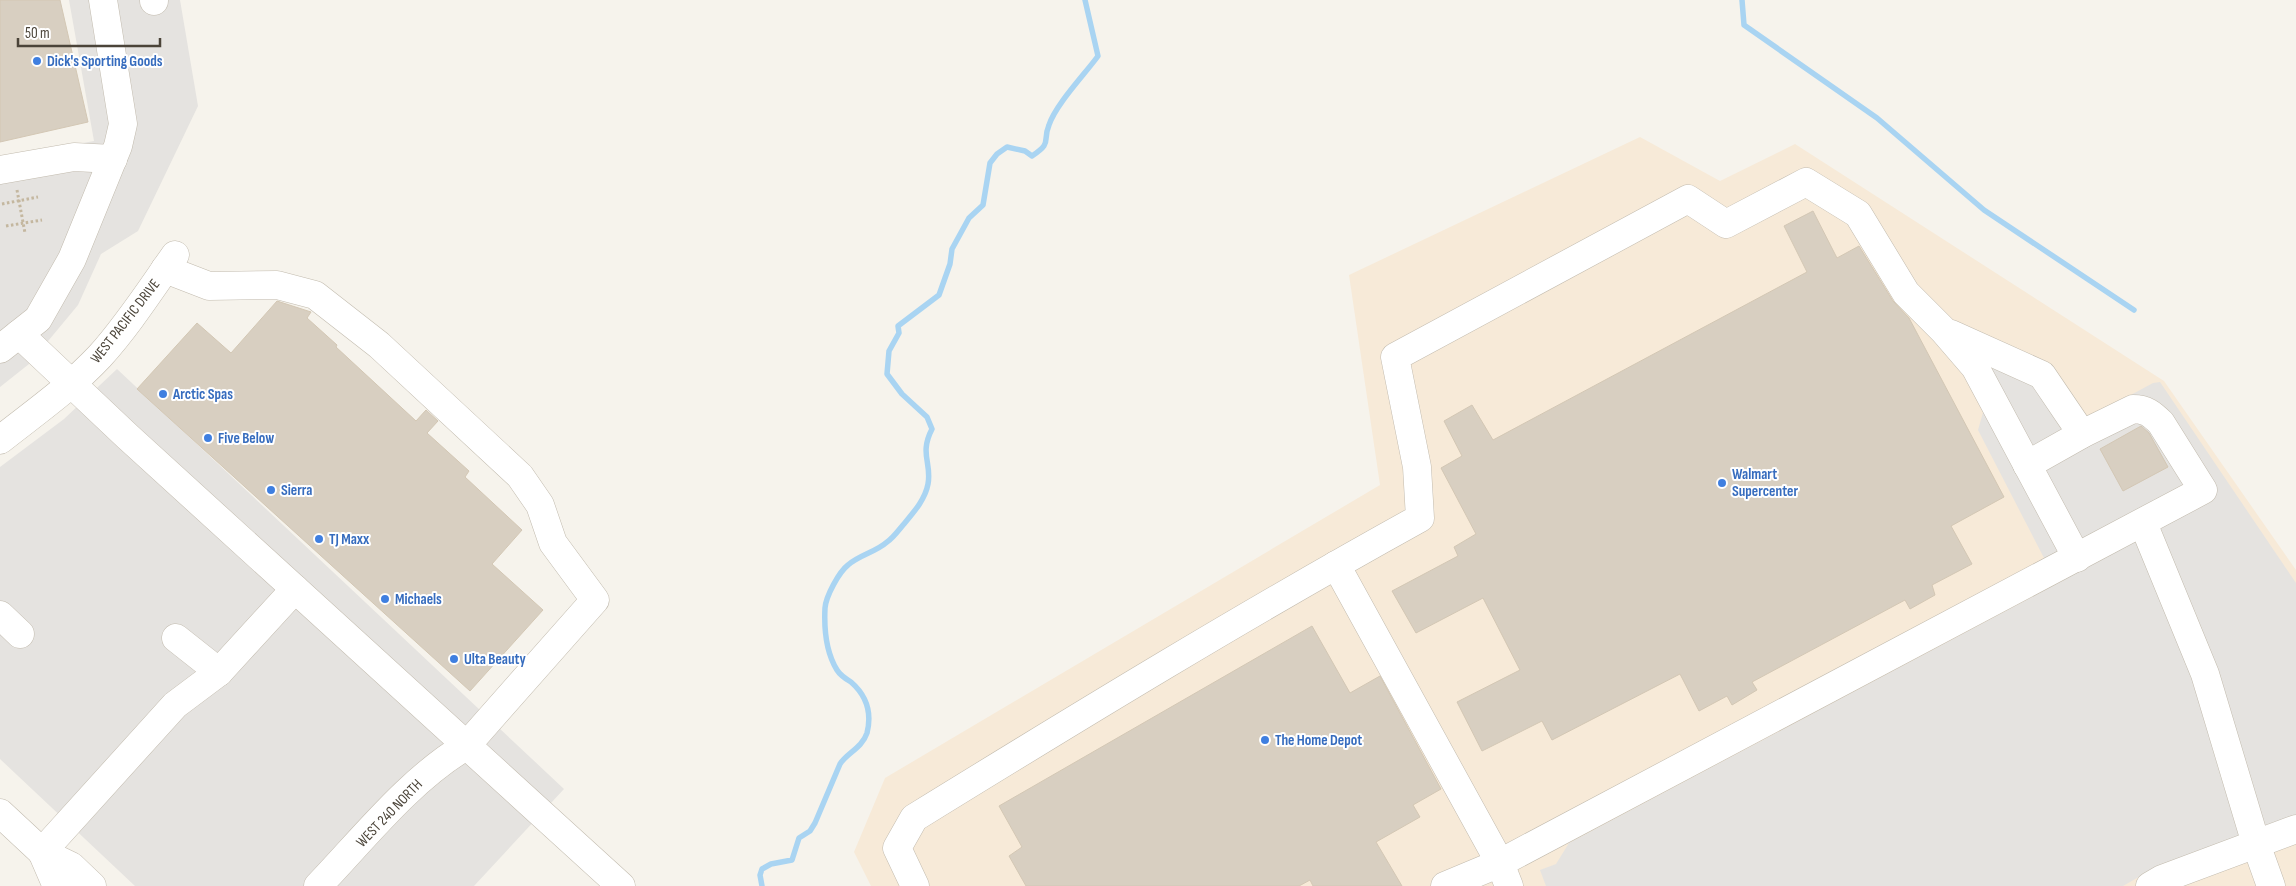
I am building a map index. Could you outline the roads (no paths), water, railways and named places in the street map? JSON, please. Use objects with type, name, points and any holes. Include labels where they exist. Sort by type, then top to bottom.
[{"type":"street","points":[[103,0],[123,124],[114,159],[72,259],[38,319],[10,342],[72,382],[127,436],[621,886]]},
{"type":"street","points":[[9,180],[74,157],[114,159]]},
{"type":"street","points":[[915,886],[897,848],[914,818],[1118,692],[1420,518],[1417,467],[1395,357],[1688,199],[1726,224],[1806,182],[1858,214],[1906,293],[1944,331],[1975,367],[2077,558]]},
{"type":"street","name":"WEST PACIFIC DRIVE","points":[[0,440],[51,402],[100,356],[170,262]]},
{"type":"street","name":"WEST 240 NORTH","points":[[170,262],[209,286],[277,285],[315,295],[379,345],[520,476],[540,505],[553,543],[595,600],[466,746],[444,760],[419,781],[318,886]]},
{"type":"street","points":[[1944,331],[2042,375],[2082,434]]},
{"type":"street","points":[[1445,886],[1505,874],[2203,490],[2161,423],[2152,414],[2142,409],[2133,409],[2027,464]]},
{"type":"street","points":[[2143,523],[2205,674],[2256,844],[2271,886]]},
{"type":"street","points":[[1336,565],[1505,874]]},
{"type":"street","points":[[42,852],[175,705],[219,672],[295,589]]},
{"type":"street","points":[[0,615],[20,634]]},
{"type":"street","points":[[176,638],[219,672]]},
{"type":"street","points":[[0,814],[42,852],[71,866],[92,886]]},
{"type":"street","points":[[2150,886],[2162,879],[2296,829]]},
{"type":"street","points":[[42,852],[55,882],[60,886]]},
{"type":"waterway","points":[[762,886],[760,875],[762,869],[771,864],[792,860],[799,838],[810,831],[815,823],[840,764],[862,743],[867,733],[869,719],[867,705],[856,687],[838,672],[830,656],[825,624],[825,608],[830,591],[844,568],[883,545],[895,534],[918,506],[928,484],[926,445],[932,429],[927,417],[902,394],[887,374],[889,351],[899,333],[898,326],[939,295],[950,264],[952,249],[969,218],[983,205],[990,163],[997,154],[1007,147],[1025,151],[1032,156],[1043,148],[1049,125],[1058,108],[1098,56],[1085,0]]},
{"type":"waterway","points":[[1742,0],[1744,25],[1877,118],[1984,210],[2134,310]]},
{"type":"place","name":"Dick's Sporting Goods","points":[[37,61]]},
{"type":"place","name":"Arctic Spas","points":[[163,394]]},
{"type":"place","name":"Five Below","points":[[208,438]]},
{"type":"place","name":"Walmart Supercenter","points":[[1722,483]]},
{"type":"place","name":"Sierra","points":[[271,490]]},
{"type":"place","name":"TJ Maxx","points":[[319,539]]},
{"type":"place","name":"Michaels","points":[[385,599]]},
{"type":"place","name":"Ulta Beauty","points":[[454,659]]},
{"type":"place","name":"The Home Depot","points":[[1265,740]]}]
